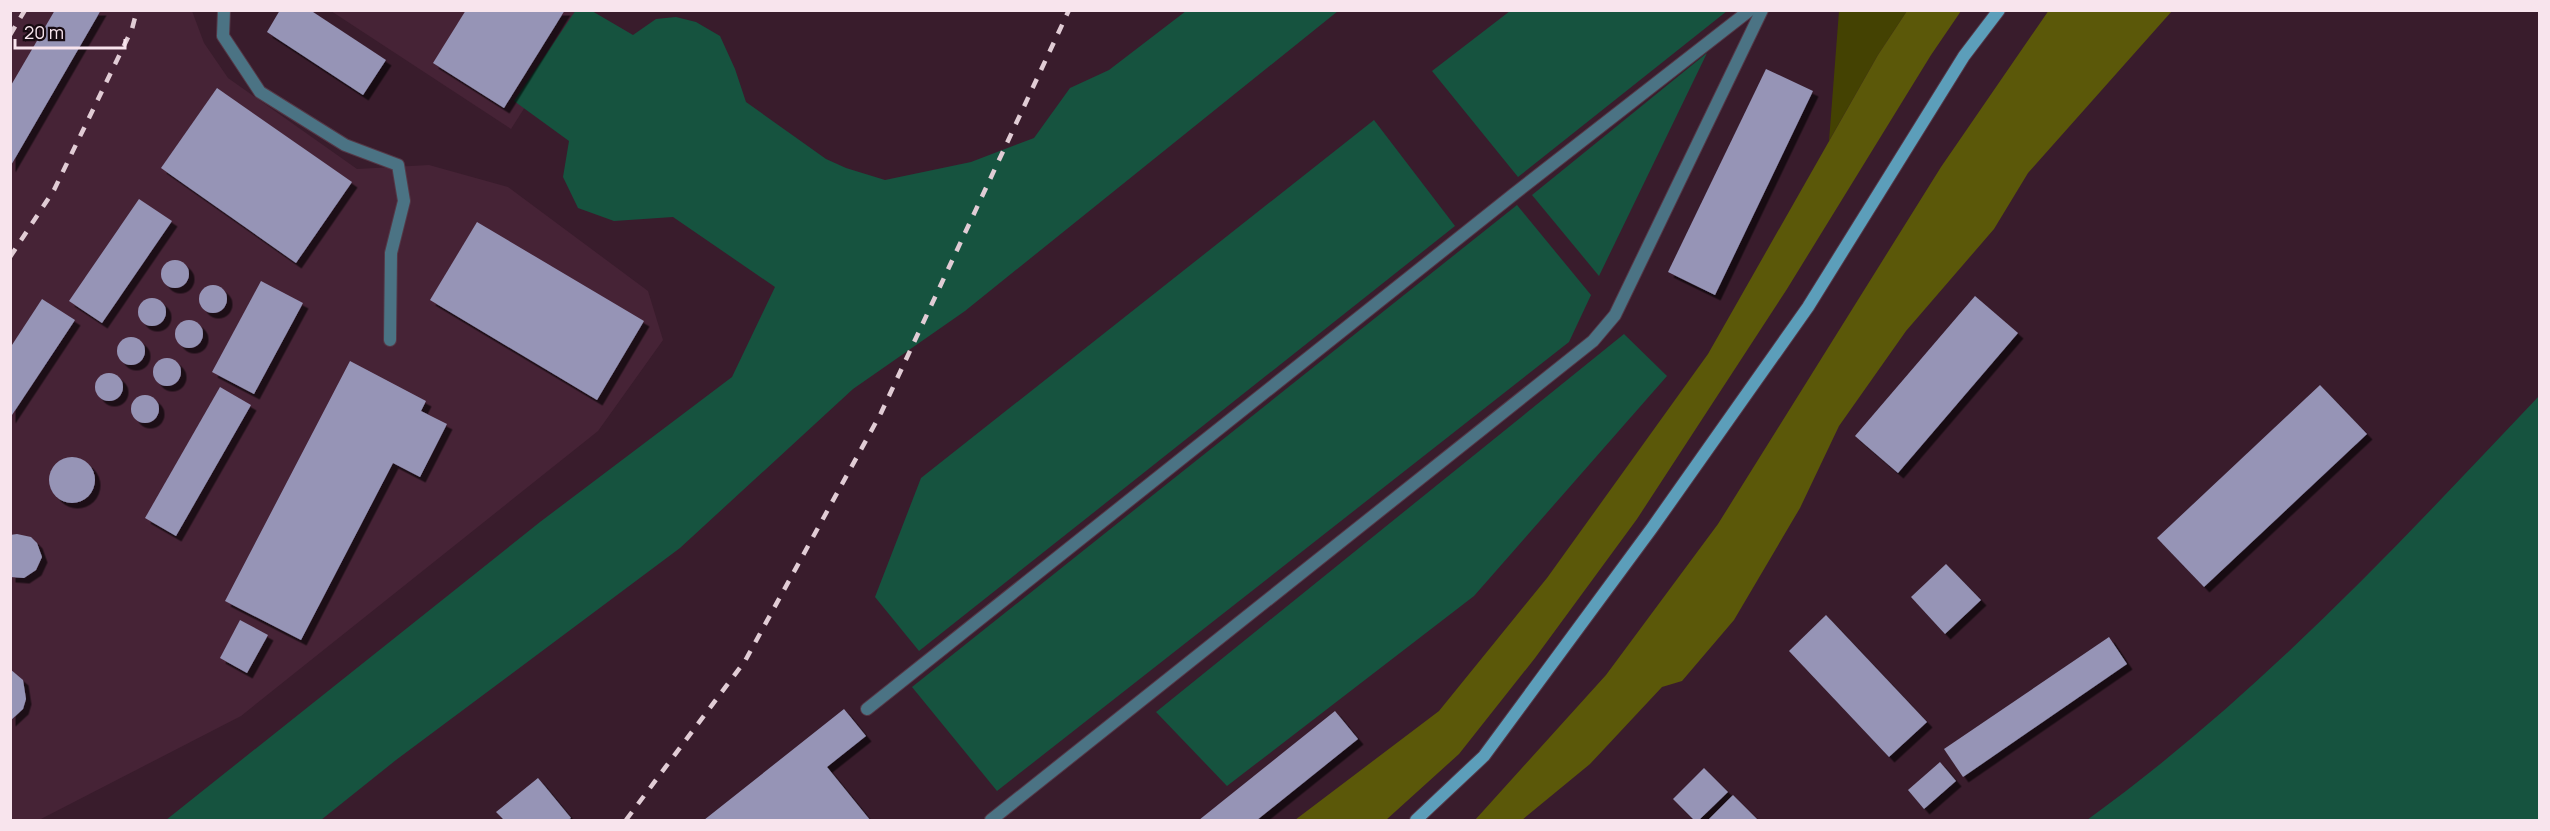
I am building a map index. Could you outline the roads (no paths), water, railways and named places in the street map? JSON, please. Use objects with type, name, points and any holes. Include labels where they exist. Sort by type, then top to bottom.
[{"type":"main road","points":[[1416,820],[1484,756],[1652,528],[1808,307],[1964,56],[1999,10]]},
{"type":"lane","points":[[224,10],[222,36],[260,92],[345,145],[398,165],[404,201],[391,253],[390,340]]},
{"type":"lane","points":[[867,709],[1514,194],[1750,10]]},
{"type":"lane","points":[[991,820],[1593,341],[1615,315],[1762,10]]},
{"type":"railway","points":[[10,35],[25,10]]},
{"type":"railway","points":[[10,257],[54,190],[132,29],[137,10]]},
{"type":"railway","points":[[626,820],[745,661],[881,413],[1069,10]]}]
